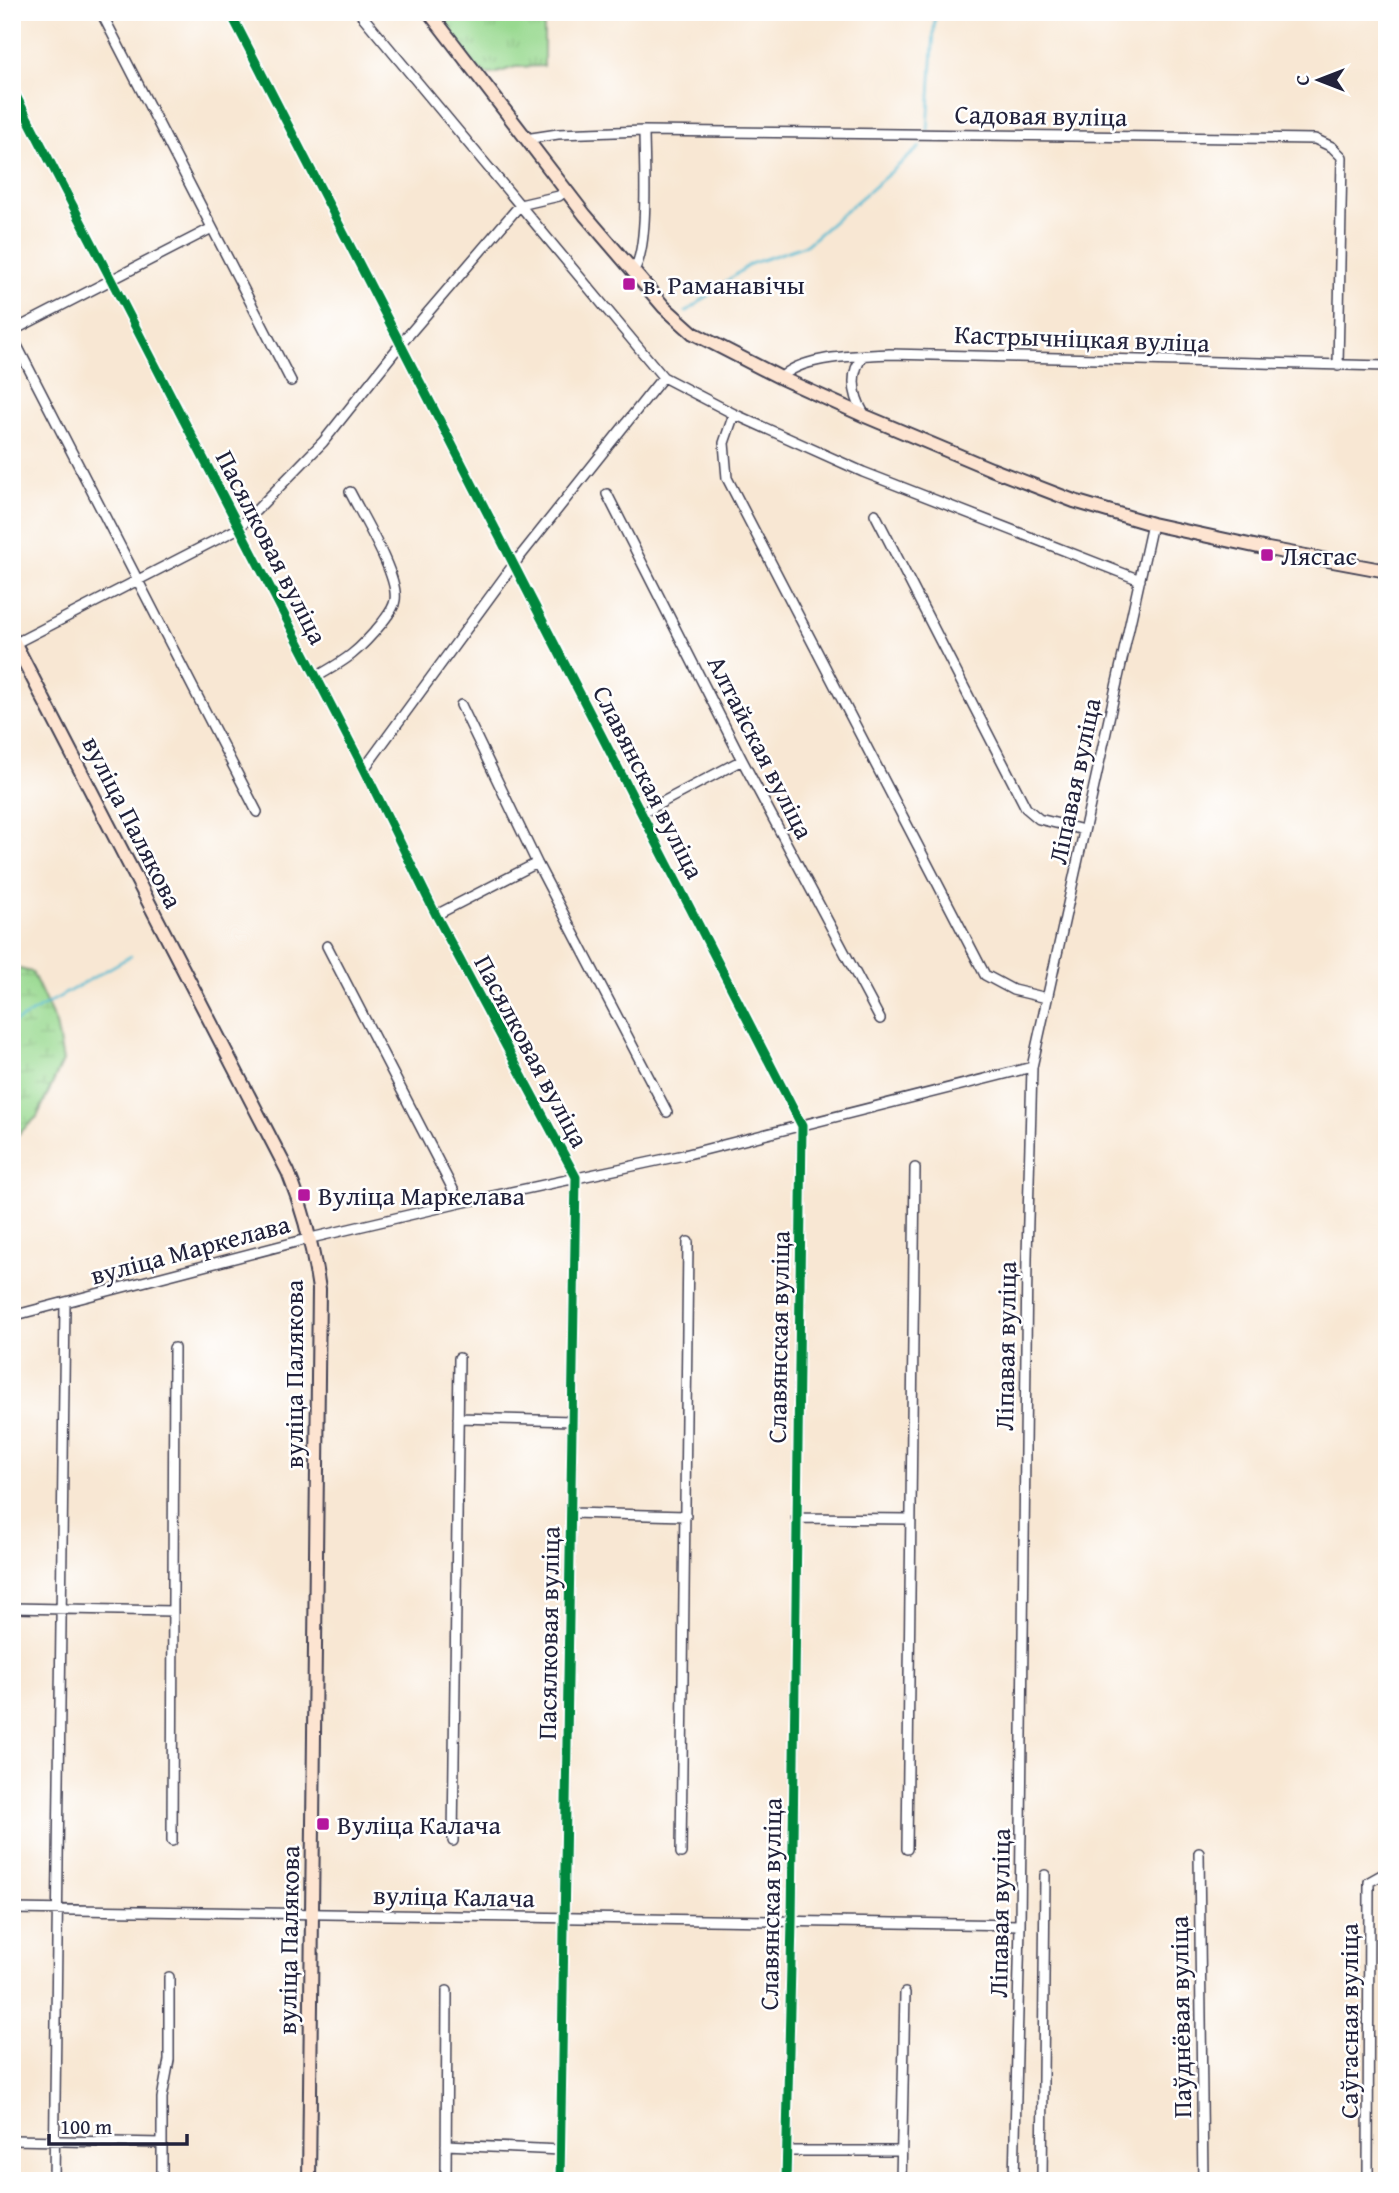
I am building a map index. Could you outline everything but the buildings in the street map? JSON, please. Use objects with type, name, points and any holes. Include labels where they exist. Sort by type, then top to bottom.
[{"type":"street","points":[[101,12],[292,381]]},
{"type":"street","name":"Славянская вуліца","points":[[230,12],[802,1126],[786,2181]]},
{"type":"street","points":[[359,12],[663,377],[734,414],[863,472],[1140,580]]},
{"type":"street","points":[[429,12],[565,191],[632,272],[664,307],[693,333],[781,378],[865,416],[1074,501],[1152,524],[1268,549],[1387,570]]},
{"type":"street","name":"Пасялковая вуліца","points":[[12,88],[364,769],[436,915],[576,1177],[560,2181]]},
{"type":"street","points":[[632,272],[636,268],[643,239],[644,131]]},
{"type":"street","name":"Садовая вуліца","points":[[525,139],[558,134],[644,131],[1315,139],[1332,147],[1342,157],[1338,366]]},
{"type":"street","points":[[13,642],[239,528],[323,442],[400,345],[520,205],[559,196],[565,191]]},
{"type":"street","points":[[212,228],[12,334],[257,812]]},
{"type":"street","name":"Кастрычніцкая вуліца","points":[[781,378],[787,371],[822,360],[889,354],[1387,366]]},
{"type":"street","points":[[863,356],[854,373],[854,389],[857,402],[865,416]]},
{"type":"street","points":[[364,769],[514,565],[663,377]]},
{"type":"street","points":[[734,414],[724,443],[727,478],[985,975],[1013,990],[1047,998]]},
{"type":"street","points":[[316,677],[362,648],[390,613],[395,602],[392,575],[350,492]]},
{"type":"street","name":"Алтайская вуліца","points":[[607,494],[742,760],[880,1019]]},
{"type":"street","points":[[875,514],[1026,807],[1039,819],[1084,830]]},
{"type":"street","name":"Ліпавая вуліца","points":[[1014,2181],[1032,1067],[1152,524]]},
{"type":"street","name":"вуліца Палякова","points":[[13,642],[288,1172],[311,1238],[318,1300],[309,2181]]},
{"type":"street","points":[[461,705],[537,863],[667,1112]]},
{"type":"street","points":[[642,813],[742,760]]},
{"type":"street","points":[[436,915],[537,863]]},
{"type":"street","points":[[327,946],[460,1203]]},
{"type":"street","name":"вуліца Маркелава","points":[[12,1316],[311,1238],[802,1126],[1032,1067]]},
{"type":"street","points":[[907,1849],[915,1168]]},
{"type":"street","points":[[681,1853],[688,1242]]},
{"type":"street","points":[[54,2181],[65,1304]]},
{"type":"street","points":[[172,1841],[174,1348]]},
{"type":"street","points":[[453,1841],[459,1359]]},
{"type":"street","points":[[458,1418],[572,1420]]},
{"type":"street","points":[[571,1513],[686,1516]]},
{"type":"street","points":[[796,1518],[911,1519]]},
{"type":"street","points":[[12,1608],[173,1611]]},
{"type":"street","name":"Паўднёвая вуліца","points":[[1199,1853],[1203,2181]]},
{"type":"street","name":"Саўгасная вуліца","points":[[1368,2181],[1369,1882],[1387,1872]]},
{"type":"street","points":[[1042,2181],[1045,1875]]},
{"type":"street","name":"вуліца Калача","points":[[12,1909],[1020,1925]]},
{"type":"street","points":[[162,2181],[162,2098],[169,2060],[169,1977]]},
{"type":"street","points":[[446,2181],[447,1991]]},
{"type":"street","points":[[901,2181],[905,1993]]},
{"type":"street","points":[[12,2140],[162,2143]]},
{"type":"street","points":[[446,2145],[561,2150]]},
{"type":"street","points":[[787,2151],[902,2151]]},
{"type":"green space","points":[[434,12],[544,12],[544,66],[515,67],[485,74],[476,67]]},
{"type":"green space","points":[[12,967],[32,972],[56,1024],[63,1061],[37,1117],[12,1140]]},
{"type":"waterway","points":[[928,130],[935,12]]},
{"type":"waterway","points":[[686,312],[750,264],[806,245],[920,147]]},
{"type":"waterway","points":[[12,1024],[131,956]]},
{"type":"cycle path","points":[[230,12],[802,1126],[786,2181]]},
{"type":"cycle path","points":[[12,88],[364,769],[436,915],[576,1177],[560,2181]]},
{"type":"place","name":"в. Раманавічы","points":[[629,284]]},
{"type":"place","name":"Лясгас","points":[[1267,555]]},
{"type":"place","name":"Вуліца Маркелава","points":[[304,1195]]},
{"type":"place","name":"Вуліца Калача","points":[[323,1824]]}]
